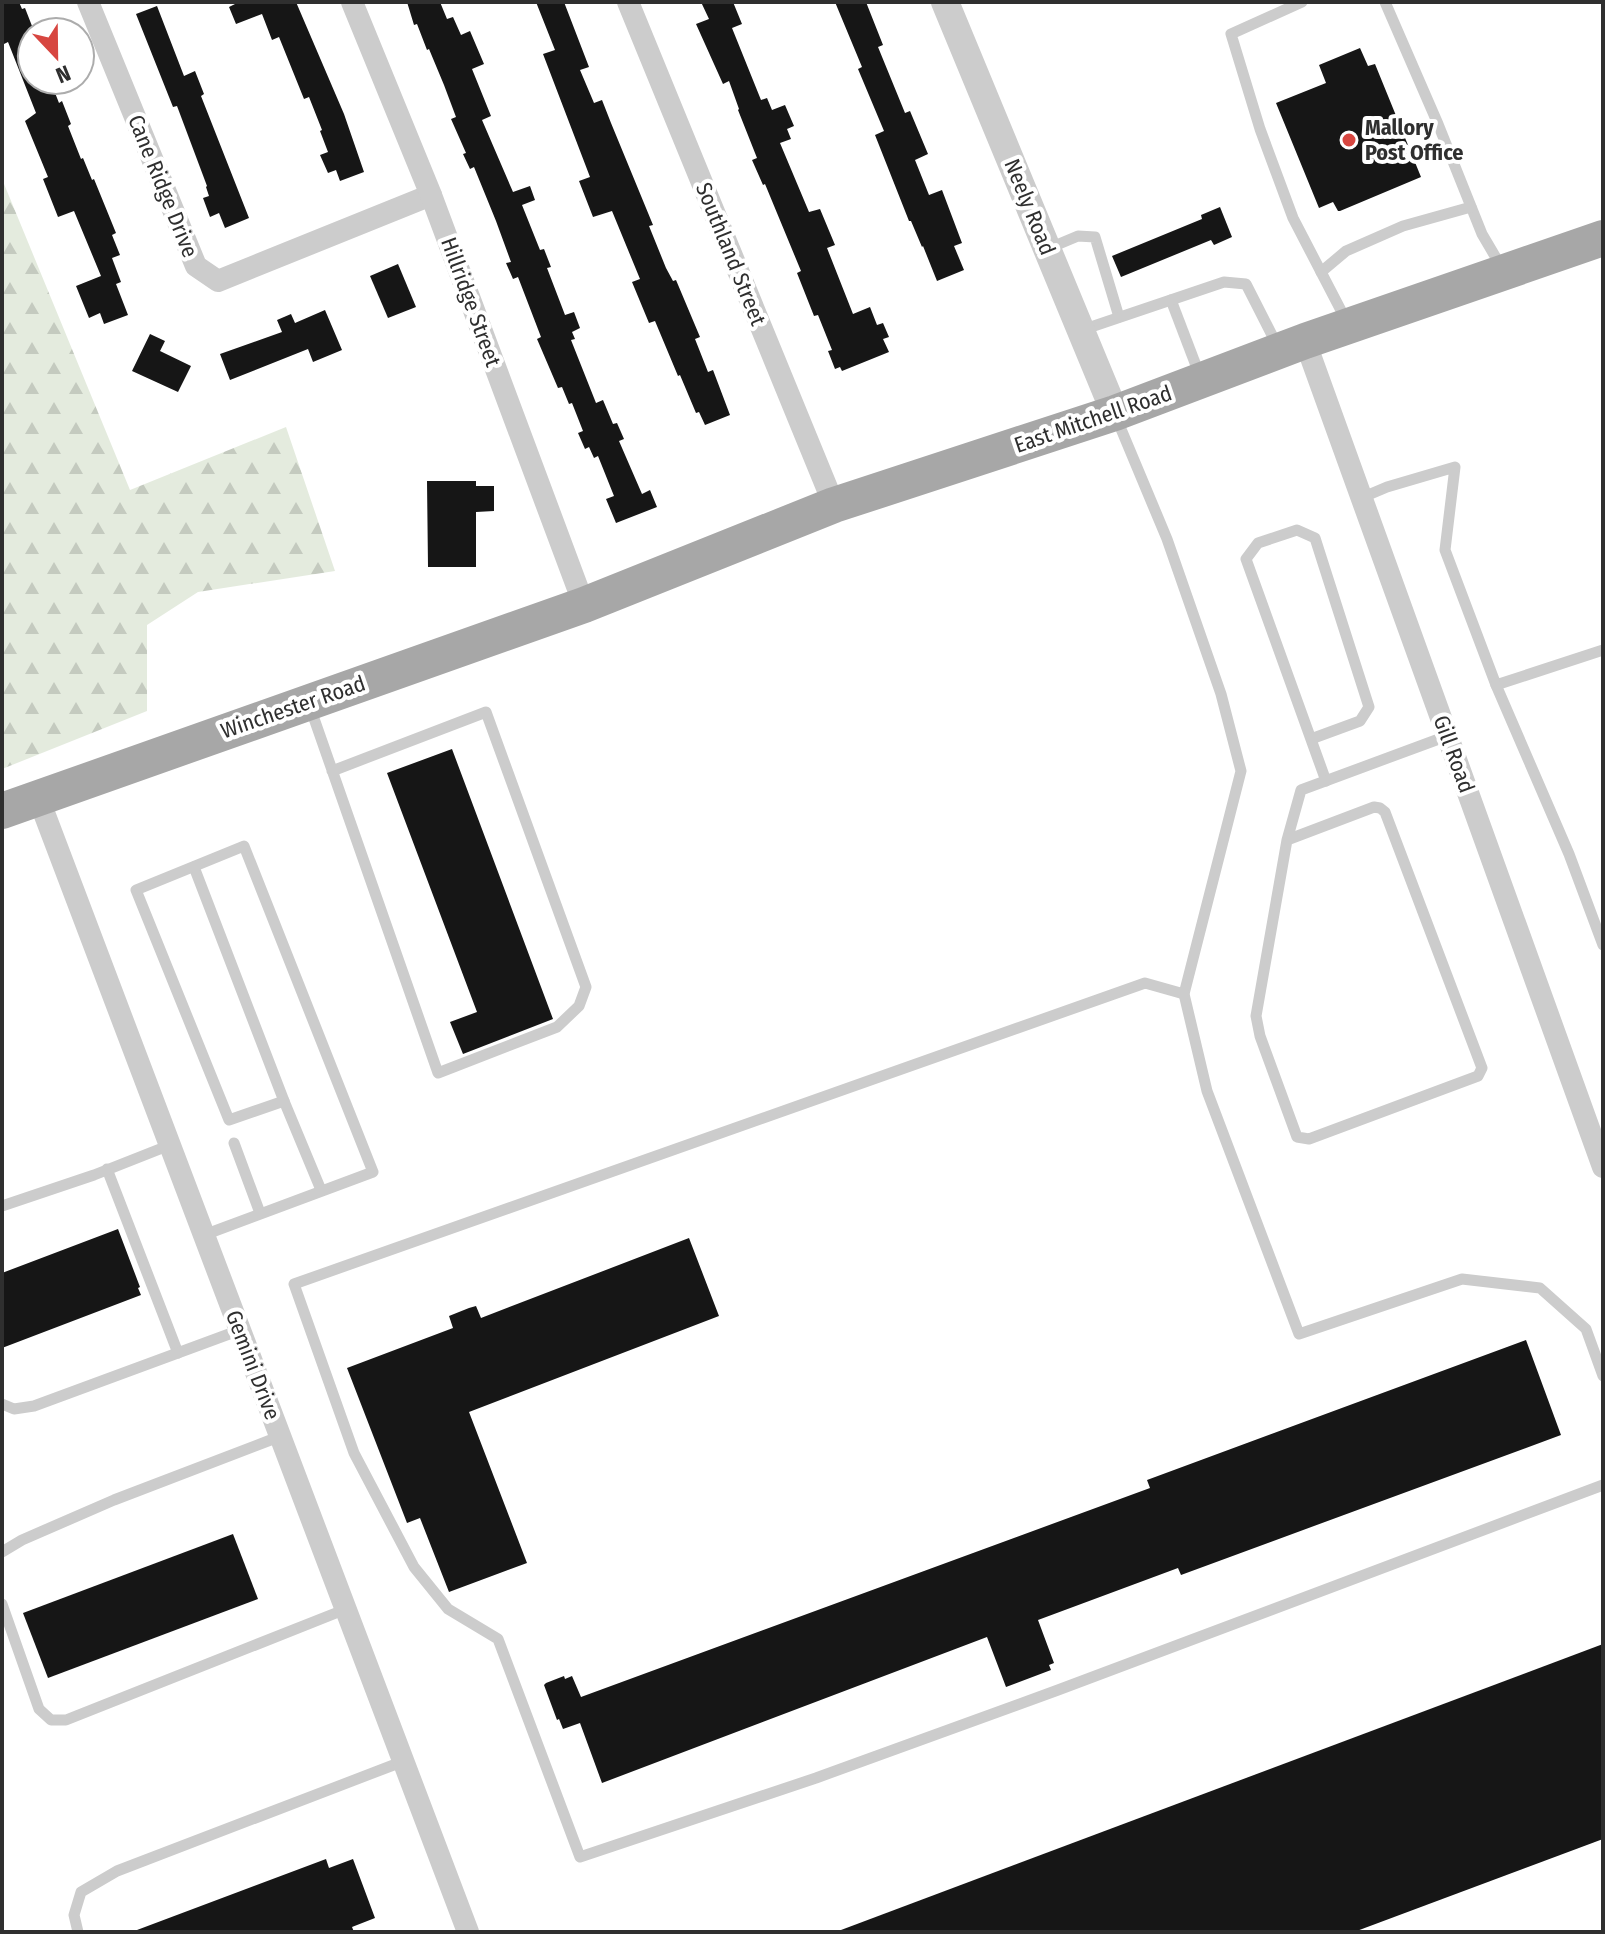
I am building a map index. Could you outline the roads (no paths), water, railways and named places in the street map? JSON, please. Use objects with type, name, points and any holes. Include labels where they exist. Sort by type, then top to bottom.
[{"type":"main road","name":"East Mitchell Road","points":[[584,605],[834,505],[1115,413],[1292,346],[1603,238]]},
{"type":"main road","name":"Winchester Road","points":[[2,811],[584,605]]},
{"type":"street","name":"Cane Ridge Drive","points":[[88,2],[196,266],[218,281],[431,195]]},
{"type":"street","name":"Hillridge Street","points":[[352,2],[431,195],[584,605]]},
{"type":"street","name":"Southland Street","points":[[628,2],[834,505]]},
{"type":"street","name":"Neely Road","points":[[945,2],[1115,413]]},
{"type":"street","name":"Gill Road","points":[[1292,346],[1361,498],[1601,1156]]},
{"type":"street","name":"Gemini Drive","points":[[38,797],[468,1932]]},
{"type":"lane","points":[[1302,2],[1231,34],[1260,129],[1293,218],[1350,326]]},
{"type":"lane","points":[[1385,2],[1482,234],[1504,272]]},
{"type":"lane","points":[[1321,272],[1346,251],[1403,226],[1471,207]]},
{"type":"lane","points":[[1047,249],[1078,236],[1095,237],[1119,317]]},
{"type":"lane","points":[[1080,330],[1224,282],[1246,284],[1292,346]]},
{"type":"lane","points":[[1171,300],[1202,380]]},
{"type":"lane","points":[[1115,413],[1172,553],[1221,694],[1241,771],[1184,994],[1207,1091],[1299,1334],[1462,1279],[1540,1288],[1586,1329],[1603,1376]]},
{"type":"lane","points":[[1361,498],[1455,467],[1445,550],[1496,685],[1569,854],[1603,945]]},
{"type":"lane","points":[[1311,739],[1360,721],[1369,707],[1315,538],[1297,530],[1258,543],[1246,559],[1326,781]]},
{"type":"lane","points":[[1496,685],[1603,650]]},
{"type":"lane","points":[[308,702],[332,771],[438,1073],[557,1027],[579,1006],[586,987],[486,712],[332,771]]},
{"type":"lane","points":[[1287,840],[1374,807],[1385,812],[1482,1068],[1478,1076],[1309,1139],[1297,1137],[1260,1036],[1256,1016],[1287,840],[1301,790],[1447,736]]},
{"type":"lane","points":[[204,1235],[373,1172],[244,846],[136,890],[229,1120],[284,1101]]},
{"type":"lane","points":[[194,867],[321,1190]]},
{"type":"lane","points":[[1184,994],[1145,983],[294,1284],[354,1453],[414,1567],[448,1609],[498,1639],[580,1857],[816,1778],[1603,1485]]},
{"type":"lane","points":[[234,1143],[260,1213]]},
{"type":"lane","points":[[2,1206],[170,1145]]},
{"type":"lane","points":[[107,1169],[178,1353]]},
{"type":"lane","points":[[2,1404],[14,1409],[34,1406],[240,1330]]},
{"type":"lane","points":[[2,1552],[22,1540],[114,1500],[281,1436]]},
{"type":"lane","points":[[2,1604],[39,1709],[51,1720],[66,1720],[346,1609]]},
{"type":"lane","points":[[78,1932],[74,1915],[81,1892],[117,1871],[404,1761]]},
{"type":"place","name":"Mallory Post Office","points":[[1349,140]]}]
